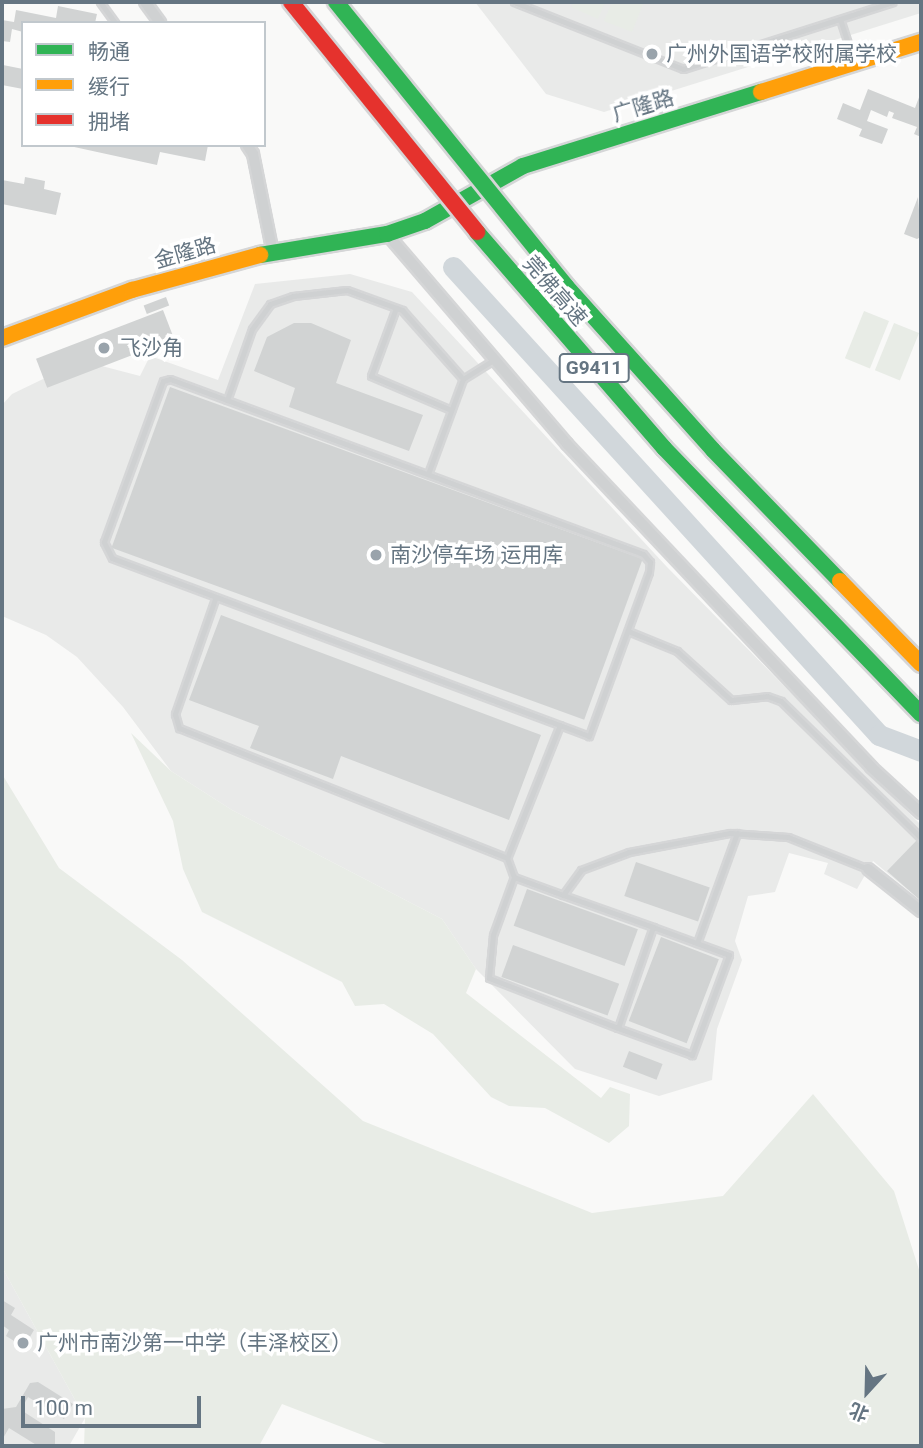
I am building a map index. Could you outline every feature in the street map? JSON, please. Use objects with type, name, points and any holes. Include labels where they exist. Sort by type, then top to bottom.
[{"type":"main road","name":"莞佛高速","points":[[291,2],[490,248],[664,448],[921,714]]},
{"type":"main road","name":"莞佛高速","points":[[336,2],[566,286],[713,450],[921,664]]},
{"type":"main road","name":"广隆路","points":[[387,234],[425,221],[523,166],[921,42]]},
{"type":"main road","name":"金隆路","points":[[2,338],[132,290],[273,253],[387,234]]},
{"type":"street","points":[[145,2],[159,21]]},
{"type":"street","points":[[248,147],[253,154],[273,253]]},
{"type":"street","points":[[387,234],[494,359],[672,555],[871,767],[921,813]]},
{"type":"street","points":[[868,869],[921,911]]},
{"type":"lane","points":[[100,2],[114,21]]},
{"type":"lane","points":[[514,2],[683,69],[893,2]]},
{"type":"lane","points":[[840,19],[854,63]]},
{"type":"lane","points":[[227,400],[253,329],[271,304],[293,296],[347,290],[397,308],[463,379]]},
{"type":"lane","points":[[397,308],[371,376],[451,410]]},
{"type":"lane","points":[[428,474],[463,379],[494,359]]},
{"type":"lane","points":[[170,379],[227,400],[643,554],[650,562],[649,572],[589,736],[126,566],[104,547],[163,381],[170,379]]},
{"type":"lane","points":[[215,599],[175,714],[179,728],[188,735],[507,858]]},
{"type":"lane","points":[[628,631],[677,651],[731,700],[767,696],[781,701],[921,838]]},
{"type":"lane","points":[[514,877],[729,955],[692,1055],[489,978],[494,935],[514,877],[507,858],[560,725]]},
{"type":"lane","points":[[564,895],[580,870],[629,852],[693,837],[737,833],[763,833],[814,844],[868,869]]},
{"type":"lane","points":[[697,943],[737,833]]},
{"type":"lane","points":[[618,1028],[653,927]]},
{"type":"shaded area","name":"广州外国语学校附属学校","points":[[475,2],[921,2],[921,13],[604,112],[546,94]]},
{"type":"shaded area","points":[[573,2],[605,2],[598,19],[571,7]]},
{"type":"shaded area","points":[[612,2],[644,2],[632,32],[604,21]]},
{"type":"shaded area","points":[[350,274],[412,292],[667,567],[921,825],[921,901],[873,861],[857,889],[824,874],[828,863],[789,853],[775,892],[748,896],[735,941],[742,960],[717,1029],[712,1080],[659,1096],[575,1069],[476,969],[442,919],[232,810],[171,771],[123,707],[77,657],[46,635],[2,616],[2,405],[12,394],[70,366],[98,365],[140,376],[150,356],[218,380],[255,284]]},
{"type":"shaded area","points":[[864,311],[889,321],[870,368],[845,358]]},
{"type":"shaded area","points":[[894,323],[919,333],[900,380],[875,370]]},
{"type":"shaded area","points":[[131,733],[171,771],[232,810],[442,919],[476,969],[466,993],[601,1098],[610,1087],[630,1094],[629,1126],[609,1143],[545,1108],[509,1106],[491,1097],[433,1034],[384,1004],[355,1006],[342,982],[202,912],[183,869],[173,821]]},
{"type":"shaded area","points":[[2,774],[59,868],[182,960],[363,1121],[592,1213],[723,1196],[813,1094],[894,1191],[921,1276],[921,1446],[391,1446],[282,1404],[259,1446],[84,1446],[85,1418],[2,1267]]},
{"type":"shaded area","name":"广州市南沙第一中学（丰泽校区）","points":[[2,1267],[85,1418],[69,1446],[2,1446]]},
{"type":"building","points":[[58,6],[97,14],[95,21],[21,21],[21,31],[12,29],[10,42],[2,41],[2,20],[14,22],[16,10],[56,18]]},
{"type":"building","points":[[3,65],[21,69],[21,89],[2,85]]},
{"type":"building","points":[[868,89],[915,108],[921,92],[921,137],[914,134],[917,127],[892,118],[894,113],[889,111],[887,117],[871,110],[867,121],[888,129],[882,144],[859,136],[862,129],[837,119],[843,103],[860,110]]},
{"type":"building","points":[[74,147],[208,147],[205,161],[160,152],[157,165]]},
{"type":"building","points":[[25,177],[45,181],[44,189],[61,193],[56,215],[2,204],[2,180],[24,184]]},
{"type":"building","points":[[918,197],[921,237],[917,239],[904,234]]},
{"type":"building","points":[[166,297],[169,305],[147,314],[144,306]]},
{"type":"building","name":"飞沙角","points":[[163,310],[174,339],[47,388],[36,359]]},
{"type":"building","points":[[294,323],[311,323],[351,340],[336,383],[423,415],[409,451],[289,407],[295,388],[254,371],[267,337]]},
{"type":"building","name":"南沙停车场 运用库","points":[[170,387],[643,559],[584,720],[112,548]]},
{"type":"building","points":[[221,615],[541,735],[509,820],[341,756],[333,779],[250,748],[259,726],[189,700]]},
{"type":"building","points":[[917,840],[921,844],[921,901],[887,871]]},
{"type":"building","points":[[636,862],[710,887],[698,921],[624,896]]},
{"type":"building","points":[[527,889],[638,929],[625,966],[514,926]]},
{"type":"building","points":[[661,937],[719,959],[687,1043],[629,1021]]},
{"type":"building","points":[[513,945],[619,984],[608,1016],[501,977]]},
{"type":"building","points":[[629,1051],[663,1064],[657,1080],[623,1067]]},
{"type":"building","points":[[2,1300],[15,1308],[11,1315],[34,1330],[24,1347],[6,1336],[9,1330],[2,1325]]},
{"type":"building","points":[[38,1382],[73,1404],[64,1419],[28,1397],[21,1410],[55,1432],[55,1444],[38,1446],[9,1428],[2,1440],[2,1409],[16,1407],[30,1383]]},
{"type":"waterway","points":[[453,267],[879,735],[921,751]]},
{"type":"traffic: fast","points":[[336,2],[566,286],[713,450],[840,581]]},
{"type":"traffic: fast","points":[[260,255],[387,234],[425,221],[523,166],[761,92]]},
{"type":"traffic: fast","points":[[477,232],[664,448],[921,714]]},
{"type":"traffic: slow","points":[[761,92],[921,42]]},
{"type":"traffic: slow","points":[[2,338],[132,290],[260,255]]},
{"type":"traffic: slow","points":[[840,581],[921,664]]},
{"type":"traffic: jam","points":[[291,2],[477,232]]},
{"type":"place","name":"广州外国语学校附属学校","points":[[652,54]]},
{"type":"place","name":"飞沙角","points":[[104,348]]},
{"type":"place","name":"南沙停车场 运用库","points":[[376,555]]},
{"type":"place","name":"广州市南沙第一中学（丰泽校区）","points":[[23,1343]]}]
